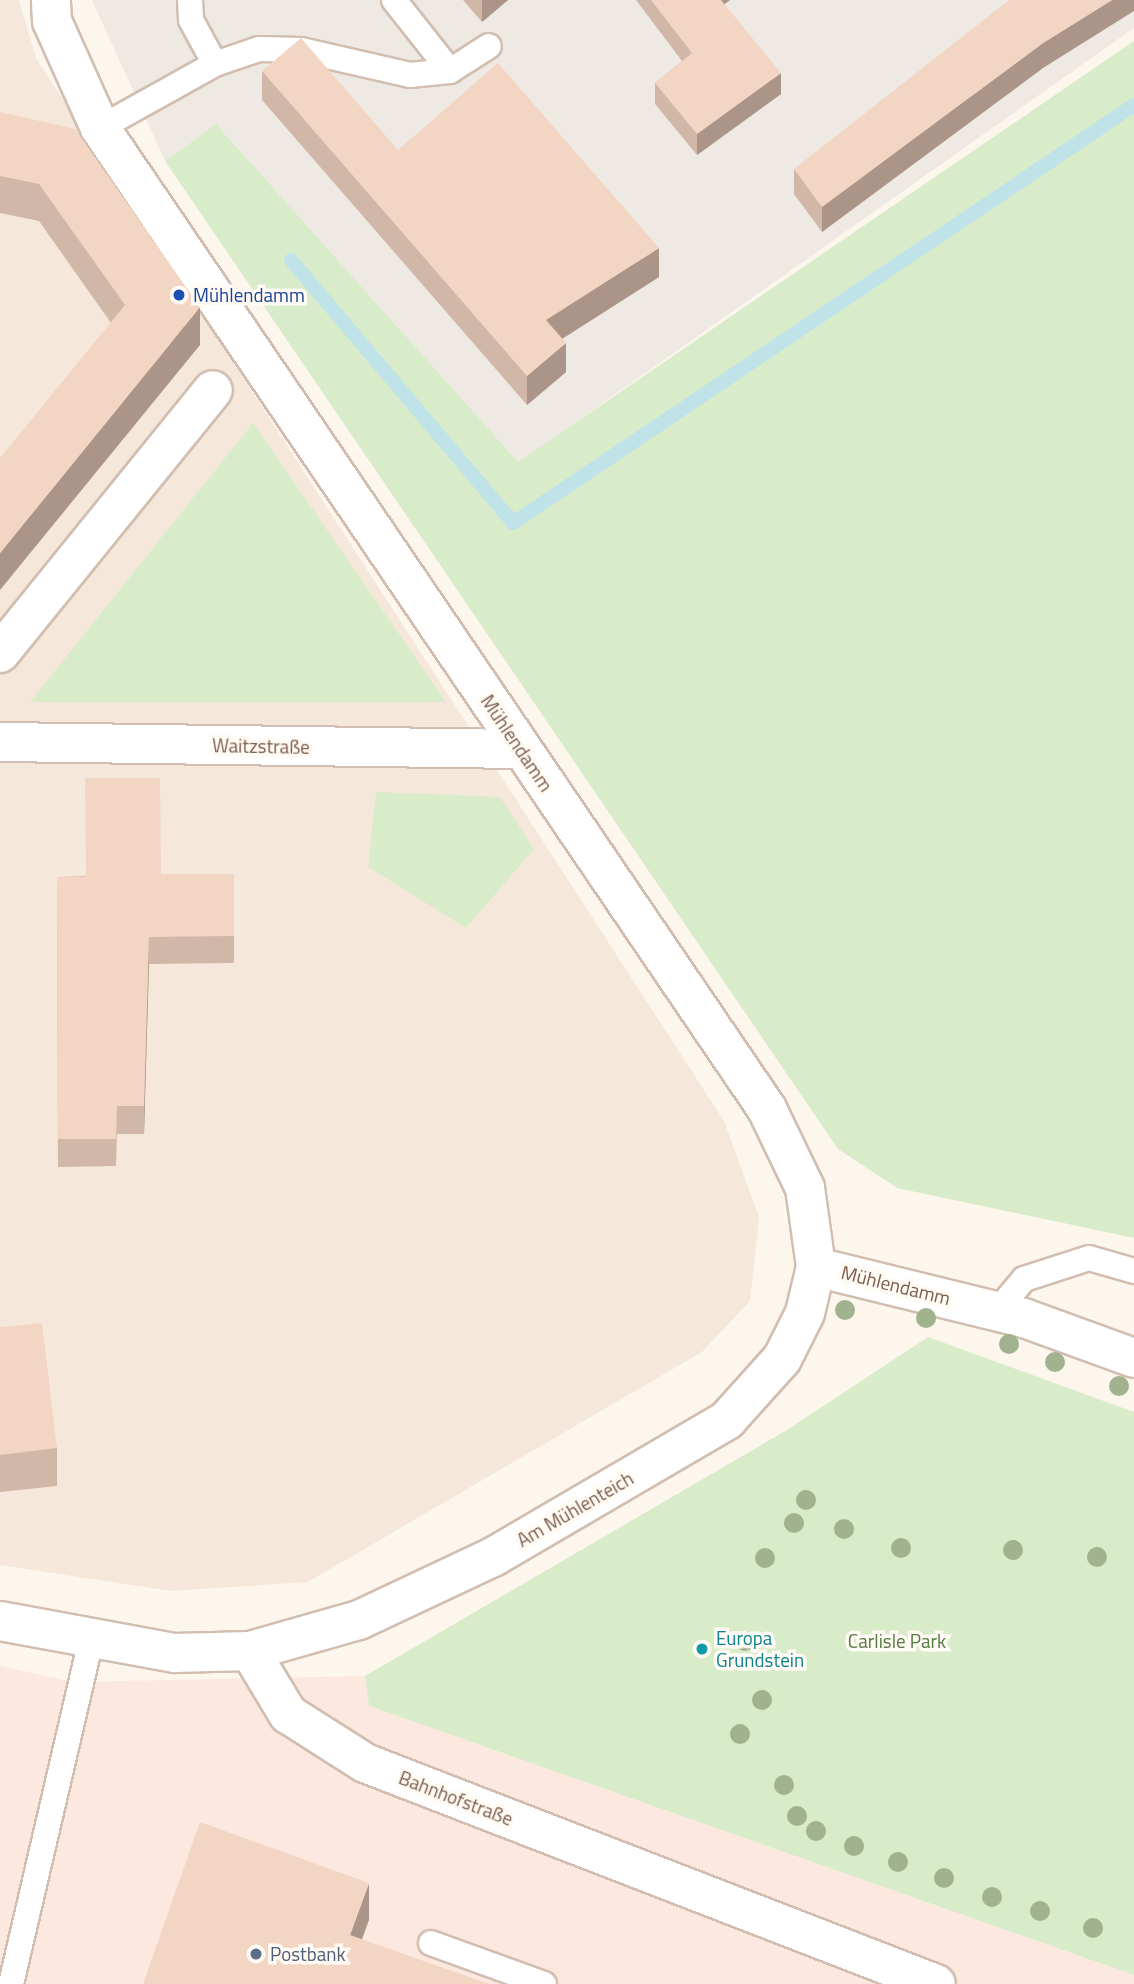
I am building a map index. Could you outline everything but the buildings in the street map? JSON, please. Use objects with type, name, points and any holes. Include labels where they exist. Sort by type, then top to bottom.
[{"type":"street","name":"Mühlendamm","points":[[51,0],[56,32],[100,128],[767,1109],[805,1188],[816,1267],[997,1311],[1134,1358]]},
{"type":"street","points":[[0,653],[213,390]]},
{"type":"street","name":"Waitzstraße","points":[[0,743],[521,749]]},
{"type":"street","name":"Am Mühlenteich","points":[[250,1651],[359,1619],[493,1557],[727,1420],[782,1359],[805,1314],[816,1267]]},
{"type":"street","points":[[0,1621],[91,1641],[175,1653],[250,1651]]},
{"type":"street","name":"Bahnhofstraße","points":[[250,1651],[288,1714],[365,1763],[936,1984]]},
{"type":"lane","points":[[190,0],[191,20],[215,64]]},
{"type":"lane","points":[[394,0],[450,71]]},
{"type":"lane","points":[[100,128],[215,64],[259,49],[301,50],[410,75],[450,71],[489,46]]},
{"type":"lane","points":[[997,1311],[1024,1279],[1089,1258],[1134,1271]]},
{"type":"lane","points":[[11,1984],[91,1641]]},
{"type":"lane","points":[[432,1943],[544,1984]]},
{"type":"shaded area","points":[[0,0],[19,0],[36,58],[724,1121],[759,1217],[750,1301],[702,1352],[308,1582],[171,1591],[0,1565]]},
{"type":"shaded area","points":[[92,0],[1134,0],[1134,28],[518,463],[216,124],[165,161]]},
{"type":"shaded area","points":[[0,1666],[72,1682],[365,1676],[369,1706],[1134,1975],[1134,1984],[0,1984]]},
{"type":"green space","points":[[1134,41],[1134,1238],[897,1188],[838,1149],[165,161],[216,124],[518,462]]},
{"type":"green space","points":[[253,423],[446,702],[30,702]]},
{"type":"green space","points":[[376,792],[500,797],[534,849],[466,928],[368,867]]},
{"type":"green space","name":"Carlisle Park","points":[[928,1337],[1134,1412],[1134,1975],[369,1706],[365,1676],[787,1430]]},
{"type":"waterway","points":[[291,260],[513,523],[1134,105]]},
{"type":"place","name":"Mühlendamm","points":[[179,295]]},
{"type":"place","name":"Europa Grundstein","points":[[702,1649]]},
{"type":"place","name":"Postbank","points":[[256,1954]]}]
